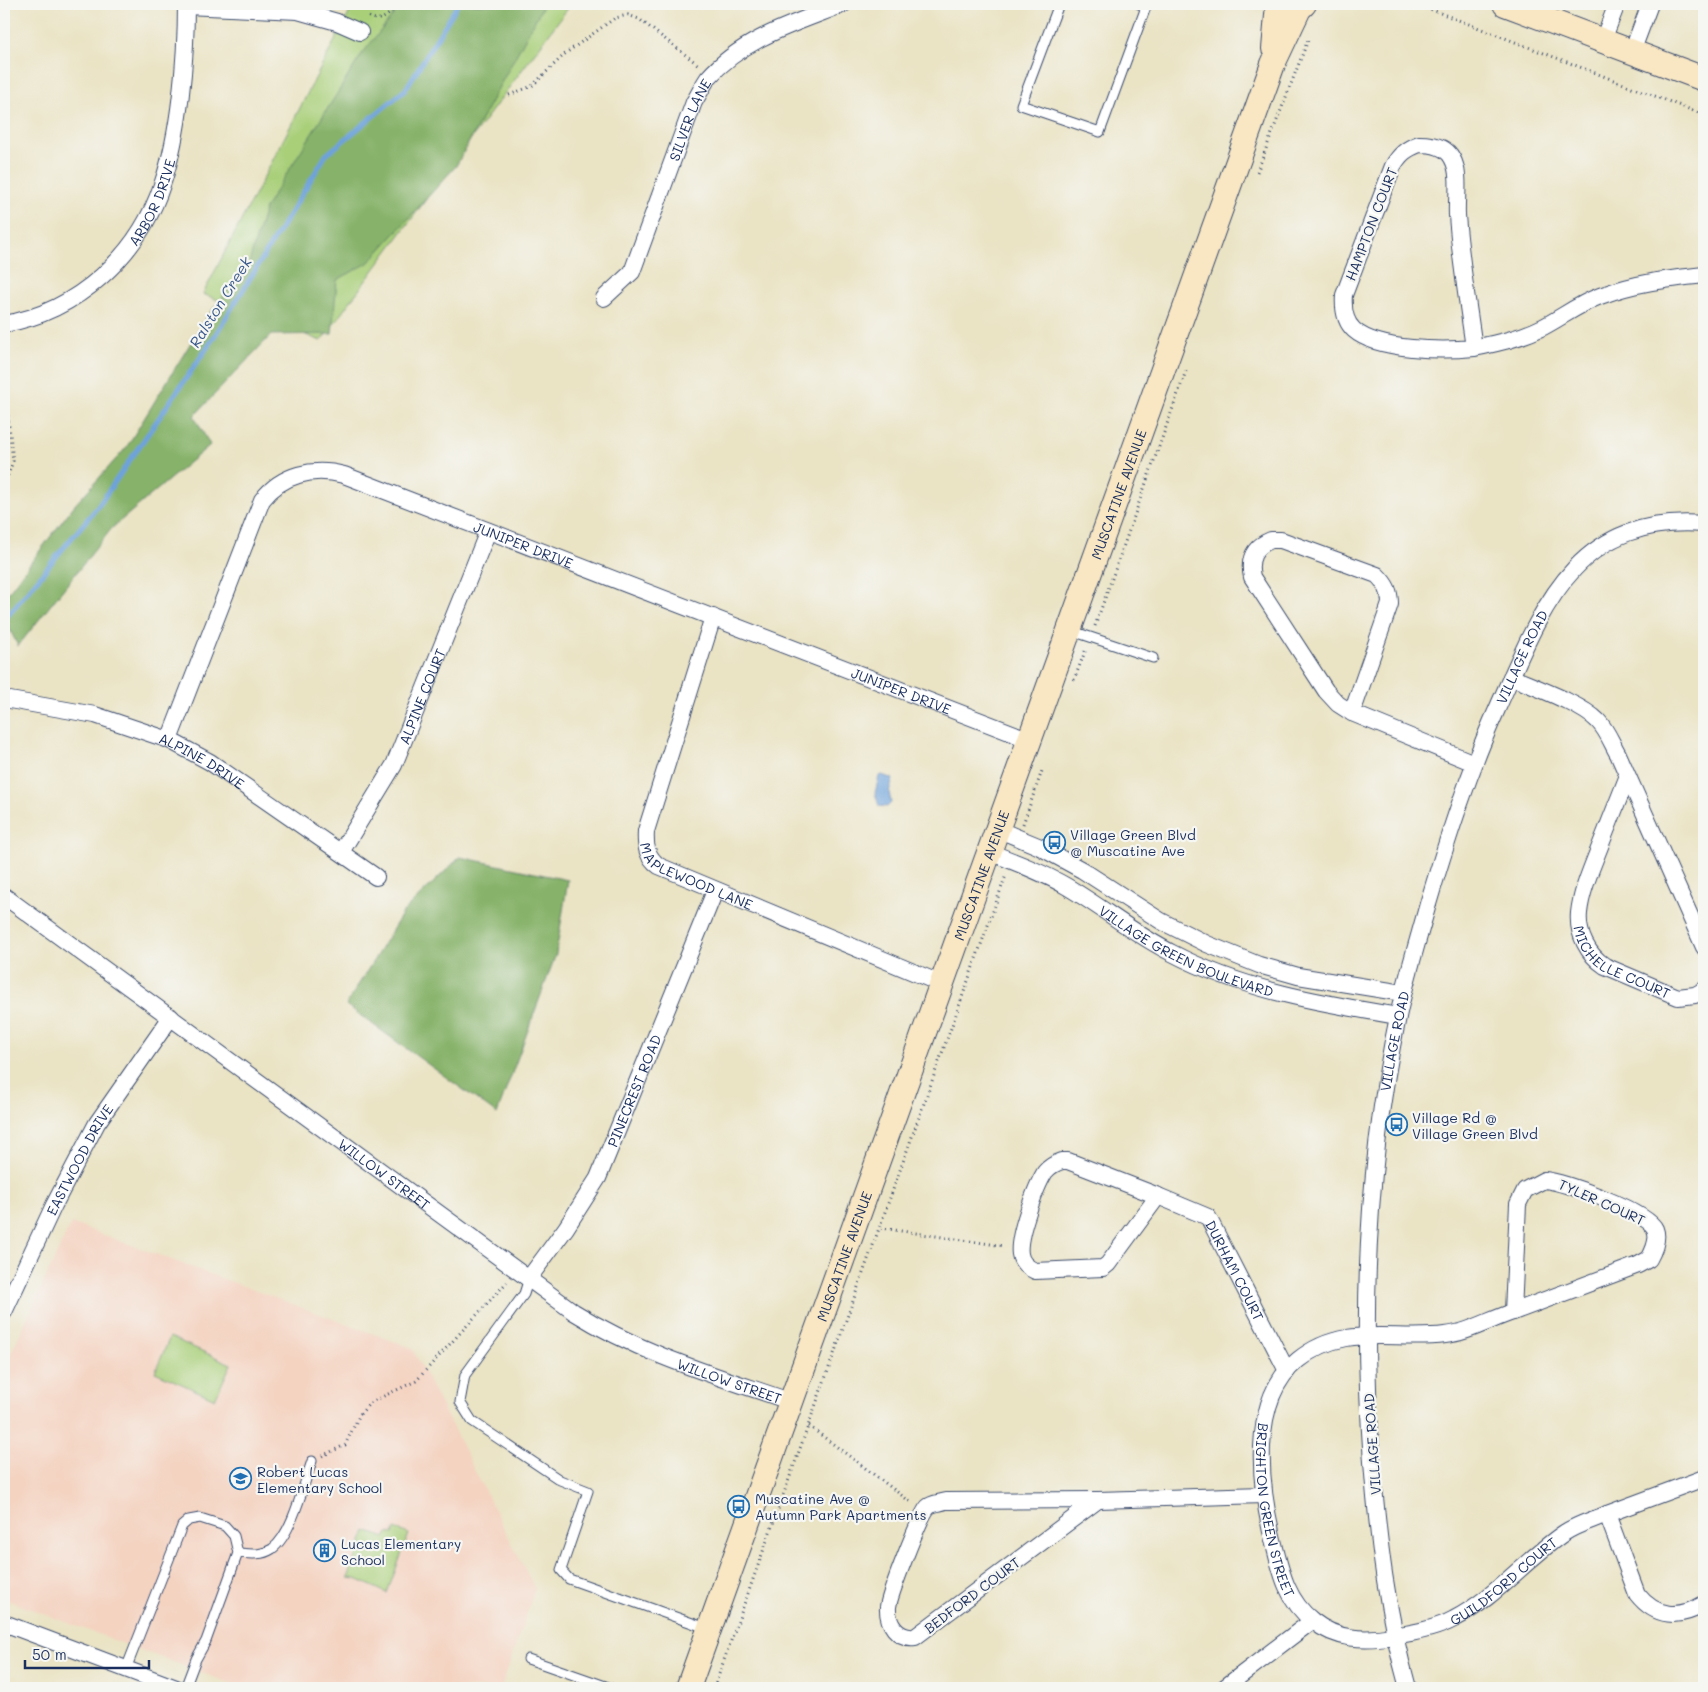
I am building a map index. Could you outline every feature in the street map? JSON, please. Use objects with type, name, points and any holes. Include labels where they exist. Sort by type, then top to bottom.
[{"type":"main road","name":"MUSCATINE AVENUE","points":[[1273,64],[1278,4]]},
{"type":"main road","name":"MUSCATINE AVENUE","points":[[688,1688],[1273,64],[1299,9],[1304,4]]},
{"type":"main road","points":[[1505,4],[1704,79]]},
{"type":"street","name":"SILVER LANE","points":[[604,298],[632,272],[694,102],[712,75],[730,56],[757,40],[844,4]]},
{"type":"street","points":[[1603,40],[1617,4]]},
{"type":"street","points":[[1632,52],[1650,4]]},
{"type":"street","points":[[186,5],[298,11],[337,22],[360,32]]},
{"type":"street","name":"ARBOR DRIVE","points":[[4,324],[44,312],[69,300],[93,284],[127,250],[148,218],[162,186],[177,112],[186,5]]},
{"type":"street","name":"HAMPTON COURT","points":[[1474,348],[1457,216],[1456,168],[1452,157],[1443,148],[1432,144],[1419,144],[1408,148],[1399,155],[1393,166],[1344,295],[1343,307],[1346,319],[1353,330],[1364,337],[1402,347],[1446,351],[1474,348],[1502,343],[1523,336],[1584,303],[1622,289],[1666,279],[1704,275]]},
{"type":"street","name":"JUNIPER DRIVE","points":[[170,740],[256,512],[270,490],[295,475],[309,472],[333,472],[713,616],[1030,740]]},
{"type":"street","name":"VILLAGE ROAD","points":[[1408,1688],[1394,1636],[1376,1514],[1368,1409],[1368,1335],[1374,1170],[1403,993],[1448,835],[1474,763],[1511,677],[1553,592],[1580,562],[1599,548],[1635,530],[1667,523],[1704,524]]},
{"type":"street","name":"ALPINE COURT","points":[[341,852],[394,765],[488,531]]},
{"type":"street","points":[[1352,713],[1390,604],[1390,593],[1385,583],[1377,575],[1282,540],[1271,540],[1262,544],[1252,557],[1250,566],[1252,576],[1326,691],[1338,704],[1352,713],[1474,763]]},
{"type":"street","name":"MAPLEWOOD LANE","points":[[713,616],[650,819],[646,842],[647,852],[652,861],[659,866],[715,891],[942,984]]},
{"type":"street","points":[[1511,677],[1583,710],[1597,720],[1618,754],[1627,778],[1704,947]]},
{"type":"street","name":"ALPINE DRIVE","points":[[4,699],[95,715],[170,740],[210,762],[376,877]]},
{"type":"street","name":"MICHELLE COURT","points":[[1627,778],[1584,891],[1579,913],[1579,927],[1584,941],[1595,960],[1605,966],[1678,997],[1695,995],[1704,990]]},
{"type":"street","name":"VILLAGE GREEN BOULEVARD","points":[[997,829],[1038,846],[1082,870],[1161,921],[1224,951],[1260,965],[1298,976],[1403,993]]},
{"type":"street","name":"VILLAGE GREEN BOULEVARD","points":[[989,852],[1064,885],[1138,934],[1173,954],[1216,974],[1302,1000],[1398,1016]]},
{"type":"street","name":"PINECREST ROAD","points":[[529,1278],[566,1228],[598,1178],[715,891]]},
{"type":"street","name":"WILLOW STREET","points":[[4,896],[574,1312],[618,1338],[646,1351],[792,1402]]},
{"type":"street","name":"EASTWOOD DRIVE","points":[[4,1312],[54,1205],[96,1123],[172,1017]]},
{"type":"street","name":"DURHAM COURT","points":[[1158,1196],[1108,1264],[1103,1268],[1035,1271],[1029,1269],[1022,1260],[1020,1246],[1024,1226],[1046,1170],[1056,1163],[1068,1162],[1158,1196],[1208,1217],[1287,1371]]},
{"type":"street","name":"TYLER COURT","points":[[1368,1335],[1443,1336],[1458,1333],[1513,1312],[1649,1258],[1657,1238],[1655,1228],[1644,1217],[1587,1192],[1554,1180],[1537,1182],[1526,1190],[1518,1204],[1513,1312]]},
{"type":"street","name":"BRIGHTON GREEN STREET","points":[[1368,1335],[1342,1339],[1317,1347],[1287,1371],[1275,1391],[1262,1438],[1263,1495],[1282,1577],[1299,1608],[1312,1621],[1327,1631],[1346,1638],[1366,1639],[1394,1636]]},
{"type":"street","name":"GUILDFORD COURT","points":[[1394,1636],[1436,1627],[1454,1619],[1494,1591],[1565,1532],[1607,1514],[1704,1478]]},
{"type":"street","name":"BEDFORD COURT","points":[[1098,1500],[915,1637],[900,1634],[891,1625],[888,1606],[919,1521],[932,1504],[946,1501],[1098,1500],[1263,1495]]},
{"type":"street","points":[[1607,1514],[1637,1594],[1645,1604],[1656,1612],[1668,1615],[1680,1615],[1704,1604]]},
{"type":"street","points":[[1224,1688],[1312,1621]]},
{"type":"street","points":[[4,1623],[176,1688]]},
{"type":"lane","points":[[1059,4],[1021,105],[1100,132],[1146,7],[1138,4]]},
{"type":"lane","points":[[1069,630],[1153,658]]},
{"type":"lane","points":[[529,1278],[524,1294],[465,1375],[460,1402],[472,1421],[560,1480],[588,1491],[561,1570],[569,1578],[710,1629]]},
{"type":"lane","points":[[238,1553],[259,1554],[273,1548],[285,1534],[312,1461]]},
{"type":"lane","points":[[126,1669],[182,1526],[189,1520],[200,1518],[224,1526],[234,1536],[238,1553],[206,1641],[196,1659],[185,1688]]},
{"type":"lane","points":[[528,1659],[611,1688]]},
{"type":"path","points":[[360,32],[368,17],[375,20],[382,19],[389,15],[396,4]]},
{"type":"path","points":[[1417,4],[1704,116]]},
{"type":"path","points":[[509,95],[532,86],[566,53],[615,18],[628,15],[639,19],[712,75]]},
{"type":"path","points":[[4,381],[13,461],[4,486]]},
{"type":"path","points":[[881,1228],[1012,1247]]},
{"type":"path","points":[[312,1461],[345,1445],[360,1414],[371,1402],[416,1381],[507,1282]]},
{"type":"path","points":[[809,1426],[919,1509]]},
{"type":"shaded area","name":"Robert Lucas Elementary School","points":[[71,1223],[412,1348],[535,1589],[501,1688],[243,1688],[4,1599],[4,1368]]},
{"type":"green space","points":[[354,4],[571,4],[321,341],[203,294]]},
{"type":"green space","points":[[402,4],[544,4],[456,166],[368,263],[337,280],[332,334],[271,335],[194,416],[210,445],[112,528],[18,646],[4,618],[4,598],[73,507],[126,448],[206,318],[249,263],[265,208],[362,54]]},
{"type":"green space","points":[[460,857],[568,880],[556,954],[497,1114],[346,1005],[404,911]]},
{"type":"green space","points":[[170,1337],[231,1364],[215,1399],[155,1372]]},
{"type":"green space","points":[[395,1529],[409,1534],[387,1593],[356,1579],[348,1578],[366,1531],[385,1538],[388,1533],[393,1534]]},
{"type":"water","points":[[882,775],[893,779],[889,792],[891,803],[887,807],[879,806],[875,793],[879,776]]},
{"type":"waterway","name":"Ralston Creek","points":[[4,620],[99,505],[209,345],[326,155],[405,90],[458,4]]},
{"type":"place","name":"Village Green Blvd @ Muscatine Ave","points":[[1054,842]]},
{"type":"place","name":"Village Rd @ Village Green Blvd","points":[[1396,1125]]},
{"type":"place","name":"Robert Lucas Elementary School","points":[[241,1479]]},
{"type":"place","name":"Muscatine Ave @ Autumn Park Apartments","points":[[739,1506]]},
{"type":"place","name":"Lucas Elementary School","points":[[325,1551]]}]
